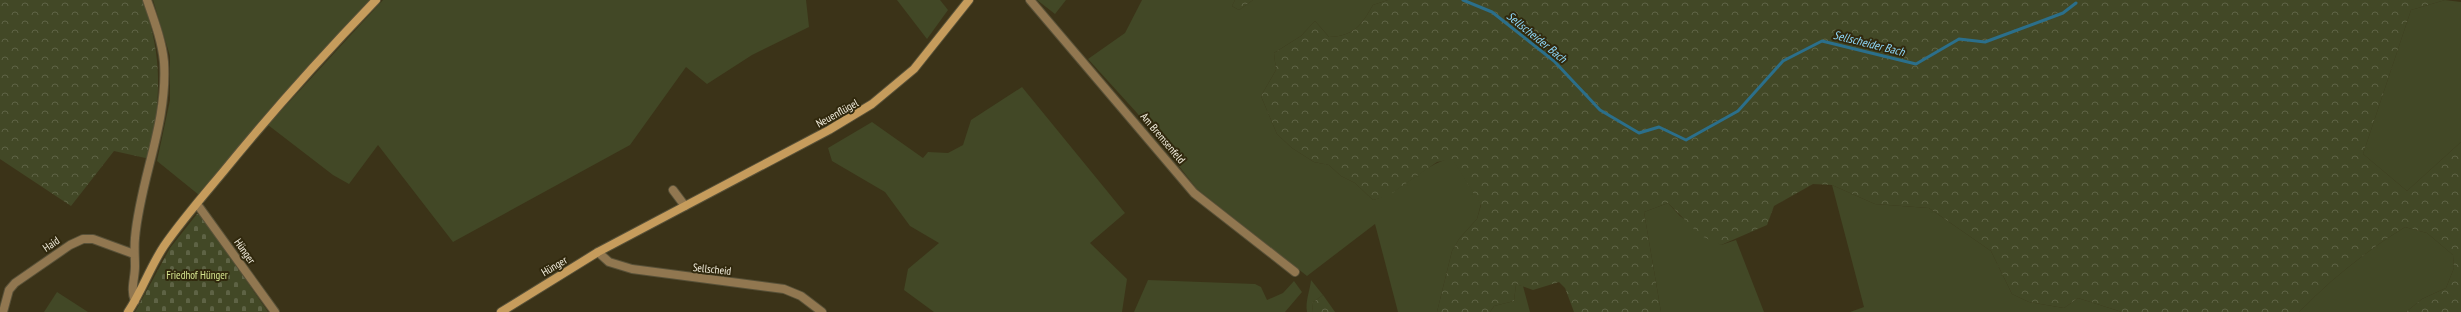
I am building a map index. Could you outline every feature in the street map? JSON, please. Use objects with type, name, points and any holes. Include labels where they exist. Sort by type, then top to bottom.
[{"type":"main road","points":[[128,312],[157,258],[197,204],[262,125],[376,0]]},
{"type":"main road","name":"Neuenflügel","points":[[598,252],[829,130],[872,104],[914,69],[969,0]]},
{"type":"main road","name":"Hünger","points":[[501,312],[598,252]]},
{"type":"street","points":[[134,301],[131,292],[135,237],[153,157],[162,107],[164,61],[160,40],[147,0]]},
{"type":"street","name":"Am Bremsenfeld","points":[[1030,0],[1194,192],[1295,272]]},
{"type":"street","points":[[672,190],[685,206]]},
{"type":"street","name":"Hünger","points":[[197,204],[275,312]]},
{"type":"street","name":"Haid","points":[[3,312],[9,290],[15,282],[74,242],[93,239],[134,254]]},
{"type":"street","name":"Sellscheid","points":[[598,252],[609,262],[632,269],[784,289],[801,296],[822,312]]},
{"type":"green space","points":[[0,0],[143,0],[154,42],[158,79],[158,97],[150,159],[114,151],[71,206],[0,159]]},
{"type":"green space","points":[[153,0],[372,0],[260,121],[199,195],[157,161],[170,100],[170,56]]},
{"type":"green space","points":[[383,0],[806,0],[809,27],[752,55],[707,84],[686,67],[630,145],[453,242],[378,145],[349,184],[333,175],[268,125]]},
{"type":"green space","points":[[897,0],[940,0],[948,10],[927,39]]},
{"type":"green space","points":[[1037,0],[1066,0],[1055,14]]},
{"type":"green space","points":[[1142,0],[1235,0],[1232,6],[1239,10],[1253,0],[1388,0],[1373,5],[1365,19],[1351,32],[1345,35],[1329,37],[1315,21],[1301,36],[1274,53],[1276,70],[1261,96],[1277,134],[1292,148],[1314,162],[1329,165],[1341,176],[1355,183],[1373,200],[1394,191],[1431,166],[1452,158],[1481,204],[1477,219],[1459,239],[1452,251],[1437,312],[1398,312],[1375,224],[1307,276],[1197,189],[1137,113],[1088,59],[1125,33]]},
{"type":"green space","points":[[1235,0],[1253,0],[1239,10],[1232,6]]},
{"type":"green space","points":[[1388,0],[2445,0],[2411,10],[2363,154],[2407,191],[2461,142],[2461,312],[2406,312],[2422,299],[2446,288],[2454,268],[2453,255],[2427,233],[2405,227],[2349,266],[2299,312],[2122,312],[2078,298],[2064,308],[2029,302],[2012,294],[1991,251],[1929,208],[1875,204],[1832,185],[1813,184],[1774,206],[1767,225],[1721,245],[1701,236],[1668,203],[1644,212],[1661,312],[1574,312],[1565,288],[1559,282],[1533,290],[1516,284],[1514,301],[1494,306],[1490,312],[1437,312],[1452,251],[1459,239],[1477,219],[1481,205],[1452,159],[1437,162],[1388,196],[1373,200],[1355,183],[1341,176],[1329,165],[1314,162],[1292,148],[1277,134],[1261,96],[1276,70],[1274,53],[1301,36],[1315,21],[1329,37],[1345,35],[1356,28],[1365,19],[1373,5]]},
{"type":"green space","points":[[2445,0],[2461,2],[2461,142],[2407,191],[2363,154],[2411,10]]},
{"type":"green space","points":[[1022,87],[1125,213],[1090,243],[1127,279],[1122,312],[934,312],[904,290],[908,269],[939,243],[910,226],[885,192],[832,161],[828,148],[872,122],[923,158],[928,152],[948,153],[963,145],[971,120]]},
{"type":"green space","points":[[1832,185],[1875,204],[1929,208],[1991,251],[2012,294],[2029,302],[2064,308],[2078,298],[2122,312],[1850,312],[1864,307]]},
{"type":"green space","points":[[1668,203],[1680,216],[1721,245],[1736,240],[1764,312],[1661,312],[1644,212]]},
{"type":"green space","name":"Friedhof Hünger","points":[[197,214],[201,215],[268,312],[135,312],[170,248]]},
{"type":"green space","points":[[2405,227],[2427,233],[2453,255],[2454,268],[2446,288],[2422,299],[2406,312],[2299,312],[2349,266]]},
{"type":"green space","points":[[1148,280],[1255,284],[1261,287],[1267,300],[1283,293],[1294,281],[1302,292],[1285,312],[1134,312]]},
{"type":"green space","points":[[1311,280],[1323,295],[1312,303],[1313,312],[1307,312],[1307,300]]},
{"type":"green space","points":[[1516,284],[1523,286],[1530,312],[1490,312],[1494,306],[1514,301]]},
{"type":"green space","points":[[57,292],[88,312],[44,312]]},
{"type":"green space","points":[[1323,295],[1335,312],[1313,312],[1312,303]]},
{"type":"waterway","name":"Sellscheider Bach","points":[[1463,0],[1492,12],[1554,61],[1600,110],[1639,133],[1659,127],[1686,140],[1738,111],[1783,61],[1822,41],[1916,64],[1959,39],[1985,42],[2063,13],[2076,3]]}]
